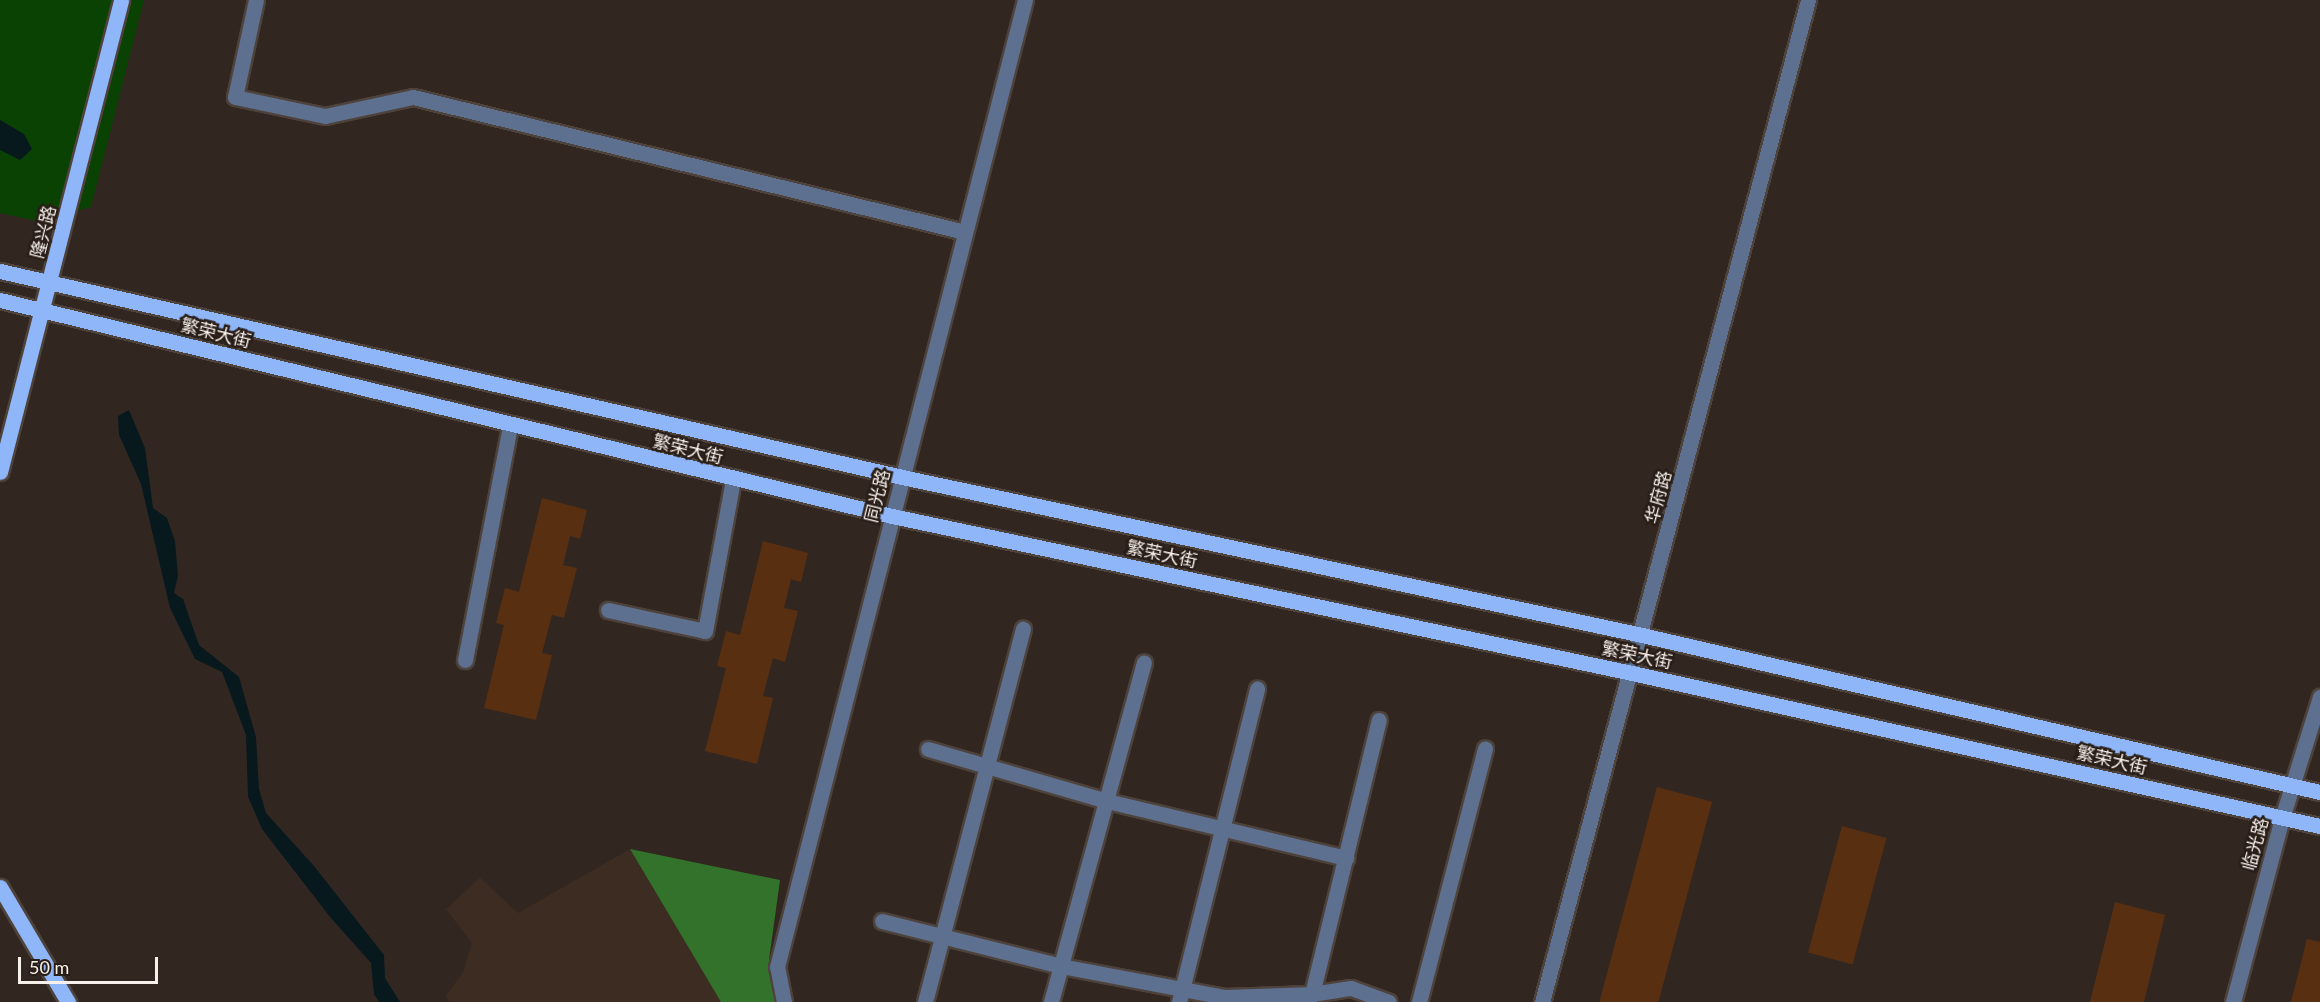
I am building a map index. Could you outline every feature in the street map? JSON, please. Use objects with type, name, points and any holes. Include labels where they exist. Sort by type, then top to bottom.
[{"type":"main road","name":"隆兴路","points":[[0,472],[51,283],[121,0]]},
{"type":"main road","name":"繁荣大街","points":[[0,271],[902,477],[1642,635],[2320,792]]},
{"type":"main road","name":"繁荣大街","points":[[0,300],[733,480],[892,516],[1632,673],[2320,826]]},
{"type":"main road","points":[[0,887],[68,1002]]},
{"type":"street","points":[[256,0],[235,97],[325,116],[413,97],[965,232]]},
{"type":"street","name":"同光路","points":[[784,1002],[777,968],[1025,0]]},
{"type":"street","name":"华府路","points":[[1542,1002],[1632,673],[1808,0]]},
{"type":"street","points":[[465,660],[510,426]]},
{"type":"street","points":[[608,610],[705,631],[733,480]]},
{"type":"street","points":[[926,1002],[940,938],[1023,629]]},
{"type":"street","points":[[1051,1002],[1144,663]]},
{"type":"street","points":[[1180,995],[1257,689]]},
{"type":"street","name":"临光路","points":[[2233,1002],[2282,818],[2320,697]]},
{"type":"street","points":[[1310,998],[1379,720]]},
{"type":"street","points":[[1419,1002],[1485,748]]},
{"type":"street","points":[[928,749],[1107,801],[1222,831],[1346,858]]},
{"type":"street","points":[[882,921],[940,938],[1180,995],[1310,998],[1351,988],[1389,1002]]},
{"type":"shaded area","points":[[0,120],[24,134],[32,149],[20,160],[0,150]]},
{"type":"shaded area","points":[[129,410],[145,448],[153,508],[167,518],[175,541],[178,576],[174,593],[183,599],[199,645],[239,677],[256,737],[259,789],[266,813],[314,866],[384,955],[385,978],[400,1002],[379,1002],[374,994],[371,963],[330,917],[262,829],[248,797],[246,735],[222,672],[195,659],[170,608],[141,484],[119,435],[118,416]]},
{"type":"shaded area","points":[[630,849],[721,1002],[449,1002],[446,996],[463,972],[472,943],[446,909],[480,878],[518,913]]},
{"type":"green space","points":[[0,0],[144,0],[91,207],[37,221],[0,213]]},
{"type":"green space","points":[[630,849],[780,880],[769,960],[778,1002],[721,1002]]},
{"type":"building","points":[[542,498],[587,510],[580,539],[570,536],[563,565],[577,568],[564,618],[552,615],[542,653],[552,655],[536,720],[484,708],[504,625],[496,623],[505,588],[519,592]]},
{"type":"building","points":[[763,541],[808,553],[801,582],[791,579],[784,608],[798,611],[785,662],[773,658],[763,696],[773,698],[757,764],[705,751],[726,668],[717,666],[726,631],[740,635]]},
{"type":"building","points":[[1657,787],[1712,802],[1658,1002],[1599,1002]]},
{"type":"building","points":[[1842,826],[1886,838],[1853,964],[1808,953]]},
{"type":"building","points":[[2115,902],[2165,915],[2144,1002],[2090,1002]]},
{"type":"building","points":[[2307,939],[2320,942],[2320,1002],[2291,1002]]}]
